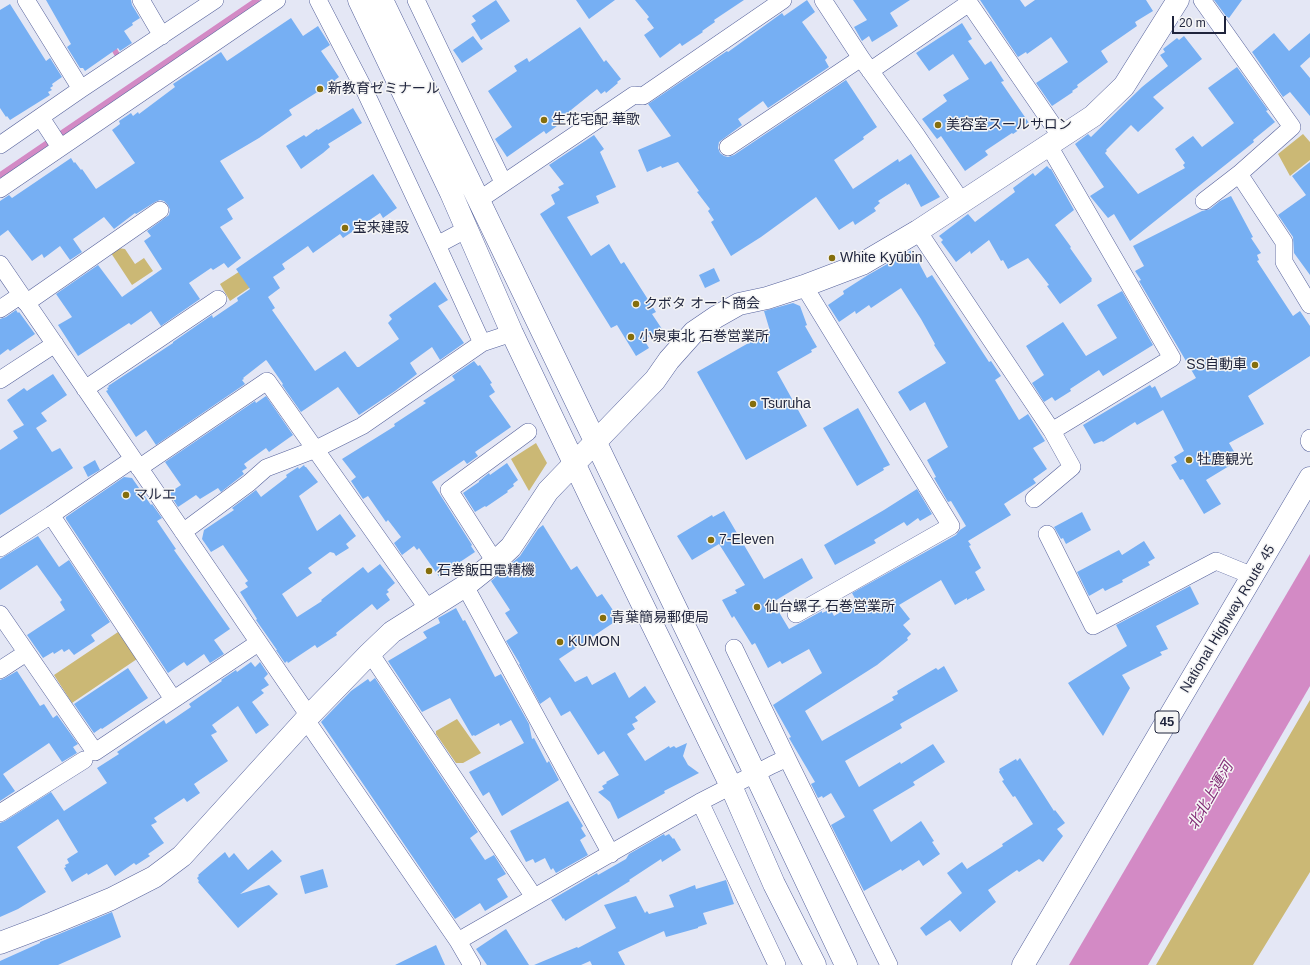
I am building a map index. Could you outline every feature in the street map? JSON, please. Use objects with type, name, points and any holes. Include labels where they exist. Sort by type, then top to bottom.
[{"type":"main road","points":[[359,0],[467,229],[512,333],[731,786],[774,884],[815,965]]},
{"type":"main road","points":[[382,0],[595,441],[619,487],[846,965]]},
{"type":"main road","points":[[0,943],[104,902],[154,877],[182,856],[308,718],[392,632],[464,586],[495,562],[511,547],[548,491],[655,380],[669,360],[694,332],[739,304],[767,298],[804,286],[862,264],[918,231],[1093,116],[1124,86],[1178,0]]},
{"type":"main road","name":"National Highway Route 45","points":[[1023,965],[1310,478]]},
{"type":"street","points":[[26,0],[81,89]]},
{"type":"street","points":[[141,0],[162,36]]},
{"type":"street","points":[[0,145],[44,123],[81,89],[215,0]]},
{"type":"street","points":[[0,188],[277,0]]},
{"type":"street","points":[[318,0],[364,89],[482,343]]},
{"type":"street","points":[[416,0],[503,182]]},
{"type":"street","points":[[479,200],[503,182],[634,95],[643,96],[783,0]]},
{"type":"street","points":[[1202,0],[1292,127],[1239,174],[1204,201]]},
{"type":"street","points":[[825,1],[865,65],[962,202]]},
{"type":"street","points":[[728,147],[970,3],[1055,142],[1172,358],[1052,431]]},
{"type":"street","points":[[44,123],[60,147]]},
{"type":"street","points":[[1239,174],[1284,242],[1284,262],[1310,304]]},
{"type":"street","points":[[0,309],[24,299],[160,210]]},
{"type":"street","points":[[437,245],[467,229]]},
{"type":"street","points":[[918,231],[1052,431],[1072,467],[1034,499]]},
{"type":"street","points":[[0,264],[458,940],[472,965]]},
{"type":"street","points":[[796,614],[951,526],[804,286]]},
{"type":"street","points":[[85,389],[218,299]]},
{"type":"street","points":[[183,532],[249,483],[266,468],[316,449],[362,426],[482,343],[512,333]]},
{"type":"street","points":[[0,380],[54,344]]},
{"type":"street","points":[[0,548],[267,381],[428,609]]},
{"type":"street","points":[[495,562],[449,490],[528,432]]},
{"type":"street","points":[[1310,438],[1310,443]]},
{"type":"street","points":[[51,515],[173,699]]},
{"type":"street","points":[[1047,534],[1093,626],[1216,561],[1253,576]]},
{"type":"street","points":[[464,586],[611,854]]},
{"type":"street","points":[[0,614],[95,752],[258,643]]},
{"type":"street","points":[[734,648],[889,965]]},
{"type":"street","points":[[0,670],[26,653]]},
{"type":"street","points":[[370,653],[534,897]]},
{"type":"street","points":[[458,940],[700,802],[787,758]]},
{"type":"street","points":[[0,813],[84,760]]},
{"type":"street","points":[[700,802],[777,965]]},
{"type":"shaded area","points":[[1303,134],[1310,142],[1310,160],[1290,176],[1278,154]]},
{"type":"shaded area","points":[[118,248],[125,249],[135,264],[144,258],[153,271],[132,285],[111,253]]},
{"type":"shaded area","points":[[248,266],[258,282],[230,301],[220,284]]},
{"type":"shaded area","points":[[536,443],[547,463],[529,491],[511,459]]},
{"type":"shaded area","points":[[118,632],[137,659],[72,703],[54,675]]},
{"type":"shaded area","points":[[1310,700],[1310,872],[1253,965],[1156,965]]},
{"type":"shaded area","points":[[457,719],[481,753],[463,763],[456,763],[436,734],[436,731]]},
{"type":"water","name":"北北上運河","points":[[1310,554],[1310,686],[1148,965],[1069,965]]},
{"type":"building","points":[[46,0],[131,0],[132,5],[140,18],[124,31],[132,43],[120,51],[118,48],[85,71],[83,68],[80,68],[67,47],[71,44]]},
{"type":"building","points":[[496,0],[510,21],[481,40],[471,24],[476,21],[472,16]]},
{"type":"building","points":[[576,0],[615,0],[589,19]]},
{"type":"building","points":[[635,0],[744,0],[714,20],[715,22],[702,31],[703,32],[682,46],[680,43],[660,58],[644,35],[654,28],[647,19],[649,17]]},
{"type":"building","points":[[807,0],[815,12],[802,22],[827,57],[825,60],[829,67],[768,108],[763,101],[738,119],[742,125],[719,142],[718,148],[720,153],[728,157],[734,155],[846,80],[877,127],[863,137],[864,139],[834,160],[853,189],[898,159],[899,162],[911,154],[940,197],[921,207],[909,184],[907,185],[906,183],[878,201],[880,203],[874,208],[876,211],[855,225],[853,221],[839,230],[816,197],[761,237],[731,256],[711,222],[714,220],[708,211],[710,209],[678,162],[662,168],[661,166],[647,172],[638,150],[671,136],[648,104],[727,51],[728,52],[782,13],[784,16]]},
{"type":"building","points":[[853,0],[910,0],[890,13],[898,26],[872,42],[869,36],[862,41],[854,27],[867,20]]},
{"type":"building","points":[[980,0],[1020,0],[1025,7],[1035,0],[1146,0],[1153,11],[1135,22],[1137,26],[1101,51],[1108,62],[1077,85],[1078,87],[1072,91],[1073,92],[1052,106],[1036,83],[1068,62],[1051,37],[1027,54],[1026,52],[1018,57]]},
{"type":"building","points":[[1214,0],[1242,0],[1229,18]]},
{"type":"building","points":[[10,4],[46,61],[50,58],[62,77],[52,84],[53,86],[50,88],[52,90],[48,92],[50,95],[10,120],[0,108],[0,10]]},
{"type":"building","points":[[291,18],[303,36],[318,26],[330,45],[321,51],[339,77],[335,80],[336,83],[321,93],[319,91],[289,110],[292,115],[259,138],[220,161],[244,198],[227,209],[233,219],[220,227],[241,258],[228,268],[224,263],[213,270],[211,268],[189,283],[200,299],[161,326],[151,311],[131,325],[129,323],[78,356],[58,325],[72,317],[56,294],[98,265],[122,297],[162,269],[144,241],[151,236],[147,231],[169,215],[170,210],[168,205],[164,201],[160,200],[155,202],[136,214],[135,213],[114,229],[104,217],[73,239],[82,252],[70,260],[60,246],[44,258],[42,254],[32,261],[8,230],[0,236],[0,201],[9,195],[12,198],[71,158],[81,170],[82,169],[96,189],[135,163],[112,130],[120,124],[119,121],[131,113],[133,116],[138,112],[139,114],[175,87],[173,84],[221,52],[227,61]]},
{"type":"building","points":[[962,23],[972,39],[968,41],[985,65],[991,61],[1004,81],[1001,82],[1029,123],[985,151],[988,155],[965,171],[941,136],[937,139],[922,119],[947,101],[943,95],[969,79],[953,54],[929,71],[916,53]]},
{"type":"building","points":[[580,27],[604,62],[606,60],[621,79],[606,93],[605,91],[601,94],[597,89],[571,110],[572,111],[564,118],[565,120],[546,134],[544,131],[507,157],[495,139],[512,127],[488,91],[517,71],[514,66],[527,58],[529,62]]},
{"type":"building","points":[[1274,33],[1289,51],[1310,33],[1310,57],[1300,66],[1310,78],[1310,116],[1290,92],[1283,97],[1252,52]]},
{"type":"building","points":[[473,36],[483,49],[462,63],[453,50]]},
{"type":"building","points":[[1184,36],[1202,59],[1153,97],[1164,108],[1138,132],[1131,125],[1106,150],[1107,151],[1105,153],[1138,194],[1185,168],[1183,165],[1185,163],[1175,149],[1193,136],[1202,147],[1234,123],[1208,88],[1237,67],[1275,122],[1253,140],[1254,142],[1130,241],[1114,214],[1108,218],[1090,196],[1104,187],[1075,144],[1088,134],[1091,137],[1142,87],[1168,66],[1160,55],[1165,52],[1163,49],[1177,38],[1179,40]]},
{"type":"building","points":[[353,108],[362,123],[328,144],[330,147],[301,169],[286,146],[304,135],[306,137]]},
{"type":"building","points":[[594,135],[604,149],[600,152],[616,187],[596,196],[599,203],[567,217],[591,256],[609,244],[621,264],[624,262],[656,312],[652,314],[662,329],[644,340],[649,348],[636,356],[617,325],[611,328],[540,214],[555,204],[551,195],[560,190],[558,187],[564,184],[549,165]]},
{"type":"building","points":[[1310,162],[1310,275],[1294,253],[1293,237],[1278,215],[1306,195],[1292,176]]},
{"type":"building","points":[[1047,166],[1051,169],[1074,210],[1055,225],[1092,279],[1092,281],[1060,304],[1047,286],[1049,285],[1028,258],[1008,269],[1003,260],[1001,261],[989,240],[971,254],[970,251],[956,262],[941,242],[943,240],[939,236],[968,214],[975,222],[1015,192],[1013,188],[1033,173],[1035,176]]},
{"type":"building","points":[[373,174],[397,208],[383,218],[380,213],[343,238],[340,234],[313,253],[308,246],[282,264],[285,269],[273,277],[280,288],[268,297],[275,308],[272,310],[315,371],[345,351],[357,367],[359,367],[399,339],[388,323],[392,319],[389,315],[435,282],[448,300],[438,306],[464,343],[440,360],[432,347],[410,363],[417,374],[359,415],[338,387],[301,412],[266,360],[243,378],[244,379],[242,380],[245,384],[156,445],[146,430],[136,437],[106,391],[108,390],[108,386],[212,315],[213,318],[238,301],[237,298],[250,289],[236,269]]},
{"type":"building","points":[[1231,196],[1253,237],[1251,238],[1261,253],[1257,255],[1259,260],[1257,261],[1293,316],[1300,311],[1310,326],[1310,356],[1248,396],[1264,424],[1229,443],[1239,460],[1206,480],[1221,504],[1204,514],[1183,479],[1180,480],[1171,465],[1177,462],[1174,457],[1184,451],[1163,410],[1137,425],[1135,422],[1103,442],[1094,444],[1083,425],[1150,385],[1152,388],[1155,386],[1161,398],[1196,378],[1139,281],[1141,280],[1135,271],[1144,266],[1133,246],[1202,211],[1210,209],[1220,201]]},
{"type":"building","points":[[912,250],[927,278],[932,275],[989,362],[991,361],[1001,376],[995,380],[1019,420],[1028,414],[1045,441],[1033,448],[1047,469],[1033,479],[1036,483],[1004,504],[1011,515],[968,541],[971,545],[969,546],[981,568],[975,572],[985,590],[955,605],[941,580],[899,605],[910,619],[903,625],[911,634],[907,638],[908,640],[877,665],[805,711],[822,741],[894,700],[892,697],[898,694],[897,691],[936,668],[938,670],[944,666],[958,691],[900,724],[902,728],[845,761],[859,787],[900,762],[901,764],[933,744],[945,762],[913,782],[915,785],[873,810],[891,842],[921,821],[934,841],[932,842],[940,854],[923,866],[919,860],[902,871],[901,869],[864,891],[831,825],[845,817],[831,793],[823,798],[822,796],[818,798],[811,784],[815,782],[789,738],[791,737],[773,705],[822,673],[809,649],[782,664],[780,661],[768,668],[755,643],[752,645],[734,616],[732,618],[722,600],[737,593],[735,590],[745,585],[719,544],[692,560],[677,536],[712,515],[713,517],[724,511],[764,579],[802,558],[813,578],[773,602],[789,629],[822,611],[822,613],[831,610],[834,616],[857,602],[852,593],[956,535],[966,526],[951,501],[948,502],[934,478],[936,477],[927,460],[948,447],[925,402],[910,411],[898,392],[946,363],[934,345],[935,344],[921,319],[901,288],[871,308],[869,305],[856,314],[855,311],[839,322],[828,305],[844,294],[843,291]]},
{"type":"building","points":[[714,268],[720,281],[705,288],[699,275]]},
{"type":"building","points":[[1122,291],[1153,345],[1103,376],[1099,370],[1055,401],[1052,397],[1044,402],[1032,383],[1044,375],[1026,346],[1063,322],[1086,356],[1117,338],[1097,305]]},
{"type":"building","points":[[793,303],[800,306],[807,325],[805,326],[817,347],[811,350],[812,352],[777,372],[807,426],[746,460],[697,372],[770,331],[764,311]]},
{"type":"building","points":[[16,310],[35,334],[10,351],[8,349],[0,355],[0,319]]},
{"type":"building","points":[[474,361],[478,366],[480,365],[492,383],[490,384],[495,392],[489,396],[511,427],[475,452],[478,456],[467,464],[464,460],[432,482],[475,552],[451,568],[452,570],[440,578],[419,548],[417,550],[414,546],[402,555],[394,543],[401,537],[388,520],[386,522],[368,496],[363,499],[351,481],[356,477],[342,459],[395,426],[394,424],[426,403],[423,401],[455,380],[452,376]]},
{"type":"building","points":[[53,374],[67,395],[41,413],[47,421],[36,428],[52,452],[60,448],[73,468],[0,515],[0,450],[18,438],[13,431],[24,425],[7,400],[24,388],[27,391]]},
{"type":"building","points":[[266,396],[293,435],[269,452],[266,448],[244,464],[247,468],[242,471],[244,474],[221,492],[218,488],[200,499],[196,495],[178,507],[169,493],[181,485],[165,462],[255,401],[256,403]]},
{"type":"building","points":[[858,408],[890,465],[883,468],[884,470],[857,486],[823,428]]},
{"type":"building","points":[[95,460],[100,470],[88,477],[83,467]]},
{"type":"building","points":[[507,463],[518,480],[513,484],[514,486],[507,491],[508,492],[486,507],[485,506],[475,512],[463,493],[489,473],[490,475]]},
{"type":"building","points":[[304,465],[318,482],[299,496],[317,531],[340,514],[356,536],[346,544],[349,548],[336,556],[334,553],[330,552],[308,568],[312,573],[282,594],[297,617],[322,601],[321,600],[363,567],[368,573],[380,564],[395,583],[387,590],[389,592],[386,594],[390,600],[377,610],[372,604],[336,633],[337,635],[317,648],[315,645],[288,663],[287,661],[285,663],[256,620],[257,619],[240,592],[248,587],[245,583],[248,581],[223,545],[211,552],[202,539],[204,530],[234,510],[232,508],[256,490],[261,497],[287,477],[286,475]]},
{"type":"building","points":[[124,477],[132,478],[162,518],[157,521],[176,549],[174,550],[230,629],[214,640],[224,654],[210,663],[204,654],[187,666],[184,662],[168,673],[66,519],[66,517]]},
{"type":"building","points":[[917,489],[932,514],[920,521],[918,518],[907,526],[904,522],[874,540],[876,543],[835,565],[824,545]]},
{"type":"building","points":[[1082,512],[1091,530],[1066,544],[1063,538],[1061,539],[1054,527]]},
{"type":"building","points":[[543,525],[571,570],[577,566],[597,597],[602,594],[619,619],[559,659],[575,682],[587,676],[592,685],[615,672],[629,698],[645,686],[656,702],[635,717],[638,721],[632,724],[635,729],[627,734],[645,761],[669,746],[670,748],[674,746],[676,748],[687,743],[683,756],[688,765],[699,773],[664,791],[665,793],[618,819],[610,802],[598,792],[604,789],[602,786],[607,783],[606,782],[619,775],[604,751],[598,755],[570,711],[561,716],[550,697],[540,704],[520,664],[506,641],[518,633],[505,613],[510,610],[491,581],[520,556],[538,529]]},
{"type":"building","points":[[38,536],[59,567],[69,560],[110,622],[91,635],[95,641],[74,655],[69,649],[64,652],[62,649],[43,658],[27,635],[65,610],[60,602],[62,600],[37,565],[0,590],[0,559]]},
{"type":"building","points":[[1144,541],[1155,558],[1148,562],[1150,565],[1122,580],[1123,582],[1105,591],[1103,588],[1089,596],[1077,572],[1119,550],[1122,555]]},
{"type":"building","points":[[1190,586],[1199,604],[1156,626],[1168,649],[1160,652],[1162,655],[1122,675],[1130,688],[1103,736],[1068,683],[1127,646],[1116,625]]},
{"type":"building","points":[[456,608],[463,621],[465,620],[495,677],[501,674],[529,724],[532,739],[534,738],[547,763],[549,761],[559,780],[502,816],[489,792],[483,796],[469,772],[524,743],[511,720],[500,726],[499,723],[475,736],[472,736],[450,698],[422,712],[388,661],[427,638],[423,632],[440,623],[438,618]]},
{"type":"building","points":[[251,662],[255,667],[260,662],[268,674],[264,678],[269,685],[261,690],[264,693],[252,702],[269,725],[256,734],[238,706],[212,725],[217,732],[211,735],[228,761],[194,784],[200,793],[187,802],[184,798],[154,818],[157,822],[151,825],[164,843],[148,854],[150,856],[136,865],[134,863],[115,876],[107,864],[72,882],[64,868],[66,867],[65,865],[69,863],[67,859],[78,852],[58,819],[17,847],[46,892],[18,909],[0,917],[0,823],[51,792],[64,811],[107,783],[97,768],[119,754],[117,752],[164,720],[166,724],[191,707],[189,704],[222,681],[221,680],[236,670],[237,672]]},
{"type":"building","points":[[128,668],[148,698],[94,733],[74,704]]},
{"type":"building","points":[[17,671],[40,706],[44,704],[53,718],[57,715],[78,744],[73,747],[77,753],[62,762],[49,743],[3,774],[15,791],[0,801],[0,680]]},
{"type":"building","points":[[375,678],[478,832],[470,838],[485,860],[494,855],[506,874],[497,879],[508,897],[485,911],[480,903],[455,919],[321,722],[351,691],[368,679],[370,682]]},
{"type":"building","points":[[1020,758],[1054,811],[1055,810],[1065,823],[1057,829],[1063,836],[1043,862],[1039,859],[1019,872],[1017,870],[988,890],[996,902],[960,932],[950,920],[926,936],[920,928],[962,893],[947,873],[962,862],[967,869],[1003,846],[1002,844],[1033,824],[1015,796],[1013,797],[1002,781],[1004,780],[999,772],[999,769],[1016,759],[1017,761]]},
{"type":"building","points":[[568,801],[583,826],[581,828],[586,836],[580,840],[588,855],[556,873],[553,868],[551,870],[545,858],[535,863],[533,859],[526,862],[510,831]]},
{"type":"building","points":[[664,834],[665,836],[669,834],[673,839],[674,838],[681,850],[662,862],[661,859],[629,880],[630,881],[565,921],[564,918],[563,919],[551,900],[597,873],[598,875],[626,859],[629,854]]},
{"type":"building","points":[[272,850],[282,861],[240,894],[269,885],[278,894],[238,928],[198,882],[198,875],[225,852],[229,858],[234,853],[248,870]]},
{"type":"building","points":[[323,869],[328,887],[305,894],[300,876]]},
{"type":"building","points":[[726,880],[734,904],[703,913],[707,924],[698,928],[666,937],[664,931],[618,952],[625,965],[592,965],[590,961],[581,965],[534,965],[577,947],[578,948],[616,928],[604,905],[636,896],[645,913],[647,911],[649,914],[674,907],[669,895],[695,885],[696,889]]},
{"type":"building","points":[[112,912],[121,937],[58,965],[0,965],[0,961],[40,942]]},
{"type":"building","points":[[506,929],[529,965],[487,965],[476,949]]},
{"type":"building","points":[[436,945],[445,965],[395,965]]},
{"type":"waterway","points":[[0,175],[257,0]]},
{"type":"waterway","points":[[111,44],[118,56]]},
{"type":"place","name":"新教育ゼミナール","points":[[320,89]]},
{"type":"place","name":"生花宅配 華歌","points":[[544,120]]},
{"type":"place","name":"美容室スールサロン","points":[[938,125]]},
{"type":"place","name":"宝来建設","points":[[345,228]]},
{"type":"place","name":"White Kyūbin","points":[[832,258]]},
{"type":"place","name":"クボタ オート商会","points":[[636,304]]},
{"type":"place","name":"小泉東北 石巻営業所","points":[[631,337]]},
{"type":"place","name":"SS自動車","points":[[1255,365]]},
{"type":"place","name":"Tsuruha","points":[[753,404]]},
{"type":"place","name":"牡鹿観光","points":[[1189,460]]},
{"type":"place","name":"マルエ","points":[[126,495]]},
{"type":"place","name":"7-Eleven","points":[[711,540]]},
{"type":"place","name":"石巻飯田電精機","points":[[429,571]]},
{"type":"place","name":"仙台螺子 石巻営業所","points":[[757,607]]},
{"type":"place","name":"青葉簡易郵便局","points":[[603,618]]},
{"type":"place","name":"KUMON","points":[[560,642]]}]
